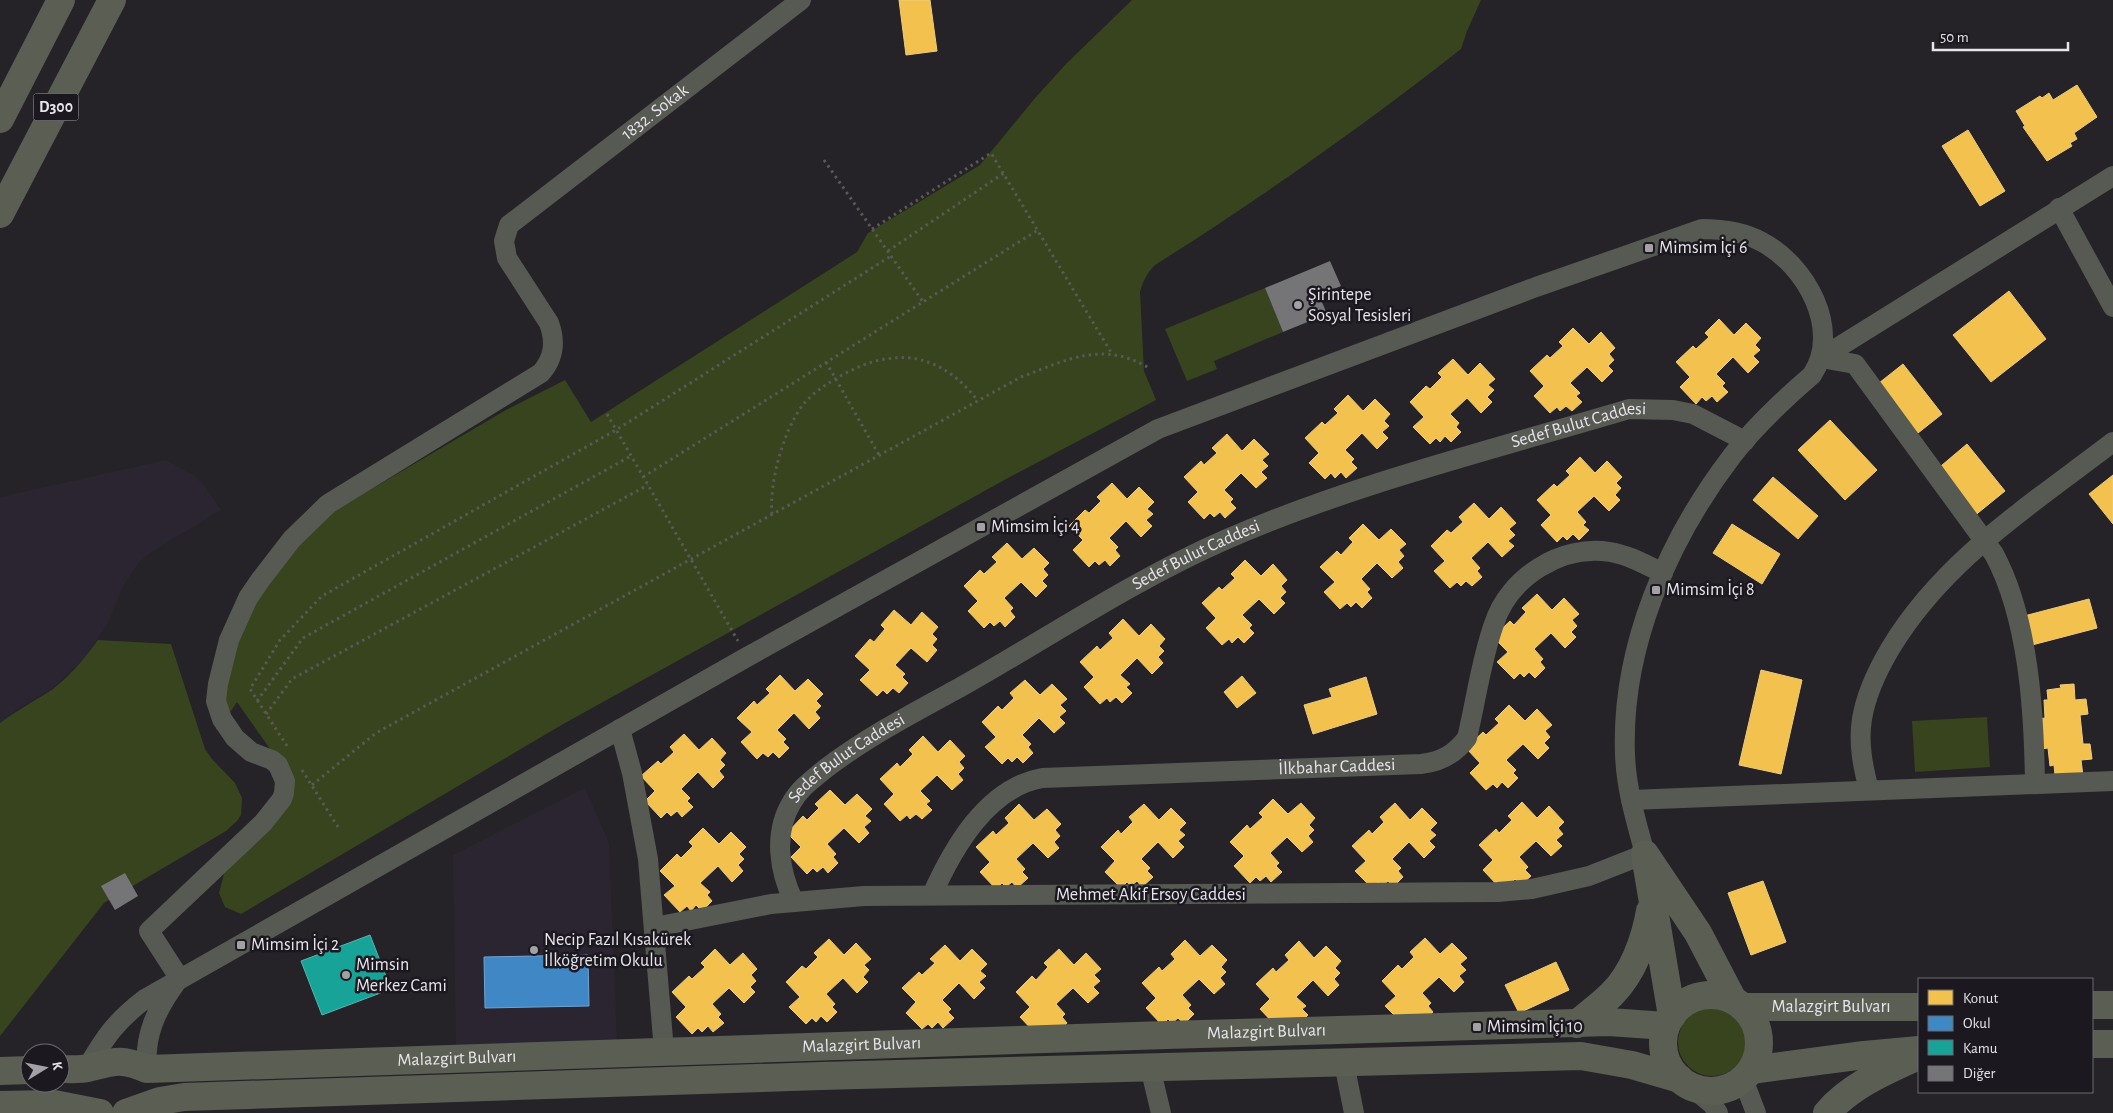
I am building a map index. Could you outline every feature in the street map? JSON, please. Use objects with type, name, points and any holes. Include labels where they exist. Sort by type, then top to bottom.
[{"type":"highway","name":"D300","points":[[0,119],[61,0]]},
{"type":"highway","name":"D300","points":[[0,214],[112,0]]},
{"type":"highway","points":[[1645,854],[1669,1021]]},
{"type":"highway","points":[[1645,854],[1698,933],[1738,1004],[1756,1026],[1759,1037],[1759,1049],[1747,1074],[1734,1085],[1711,1091],[1684,1082],[1672,1070],[1665,1054],[1664,1037],[1669,1021],[1679,1007],[1700,996],[1711,995],[1738,1004]]},
{"type":"highway","points":[[1576,1024],[1612,994],[1628,973],[1642,941],[1652,899]]},
{"type":"highway","name":"Malazgirt Bulvarı","points":[[1738,1004],[1836,1008],[1918,1007]]},
{"type":"highway","points":[[2093,1005],[2113,1005]]},
{"type":"highway","name":"Malazgirt Bulvarı","points":[[70,1069],[87,1068],[108,1062],[121,1061],[147,1069],[1156,1035],[1669,1021]]},
{"type":"highway","points":[[2093,1044],[2113,1044]]},
{"type":"highway","points":[[1747,1074],[1864,1055],[1918,1050]]},
{"type":"highway","points":[[1826,1113],[1853,1090],[1870,1079],[1918,1055]]},
{"type":"highway","name":"Malazgirt Bulvarı","points":[[138,1111],[160,1101],[184,1097],[1150,1067],[1581,1056],[1632,1065],[1684,1082]]},
{"type":"highway","points":[[0,1105],[94,1112],[84,1090],[87,1068]]},
{"type":"highway","points":[[138,1111],[149,1088],[147,1069]]},
{"type":"highway","points":[[0,1071],[20,1070]]},
{"type":"street","name":"1832. Sokak","points":[[179,980],[149,932],[263,823],[284,793],[285,781],[278,765],[272,760],[252,752],[234,738],[218,709],[216,692],[222,662],[229,640],[248,598],[292,540],[328,504],[541,373],[551,358],[554,340],[549,323],[507,258],[504,241],[510,225],[801,0]]},
{"type":"street","points":[[1821,358],[2113,176]]},
{"type":"street","points":[[2059,208],[2113,307]]},
{"type":"street","points":[[87,1068],[109,1031],[125,1014],[145,999],[747,657],[1158,429],[1536,287],[1702,229],[1728,230],[1751,236],[1772,248],[1792,266],[1809,290],[1819,312],[1824,342],[1821,358],[1812,375],[1783,400],[1745,441],[1694,510],[1663,572],[1644,625],[1627,696],[1625,756],[1631,800],[1645,854]]},
{"type":"street","points":[[1821,358],[1855,364],[1994,554],[2006,579],[2019,629],[2033,717],[2035,784]]},
{"type":"street","name":"Sedef Bulut Caddesi","points":[[794,902],[783,875],[780,846],[788,811],[804,787],[867,739],[1015,656],[1120,592],[1174,564],[1234,536],[1331,498],[1629,409],[1673,410],[1693,414],[1745,441]]},
{"type":"street","points":[[1869,790],[1863,764],[1861,738],[1865,704],[1876,674],[1916,609],[1948,573],[1984,541],[2113,442]]},
{"type":"street","name":"İlkbahar Caddesi","points":[[932,895],[948,862],[976,822],[1005,792],[1029,780],[1422,764],[1441,760],[1456,751],[1467,738],[1494,622],[1510,594],[1528,576],[1550,561],[1564,555],[1594,550],[1626,556],[1663,572]]},
{"type":"street","points":[[620,729],[641,817],[648,859],[664,1051]]},
{"type":"street","points":[[1631,800],[2113,781]]},
{"type":"street","name":"Mehmet Akif Ersoy Caddesi","points":[[654,927],[794,902],[864,896],[1498,892],[1532,889],[1589,876],[1645,854]]},
{"type":"street","points":[[147,1069],[146,1047],[152,1022],[179,980]]},
{"type":"street","points":[[1344,1062],[1354,1113]]},
{"type":"street","points":[[1150,1067],[1161,1113]]},
{"type":"street","points":[[1747,1074],[1756,1113]]},
{"type":"street","points":[[1684,1082],[1712,1104],[1718,1113]]},
{"type":"path","points":[[872,229],[991,153],[1112,354]]},
{"type":"path","points":[[824,160],[923,302]]},
{"type":"path","points":[[888,251],[1004,173]]},
{"type":"path","points":[[643,477],[1038,230]]},
{"type":"path","points":[[648,485],[292,679],[266,715],[250,690],[280,640],[322,596],[616,430],[891,256]]},
{"type":"path","points":[[312,785],[376,733],[1020,378],[1088,354],[1112,354],[1127,357],[1149,368]]},
{"type":"path","points":[[772,514],[771,496],[773,481],[795,419],[812,396],[862,364],[892,357],[916,358],[946,371],[956,378],[978,401]]},
{"type":"path","points":[[826,362],[879,455]]},
{"type":"path","points":[[607,414],[747,657]]},
{"type":"path","points":[[257,701],[303,638],[631,456]]},
{"type":"shaded area","points":[[166,460],[193,475],[204,485],[221,510],[151,552],[139,562],[122,588],[108,623],[85,658],[53,688],[16,710],[0,723],[0,497]]},
{"type":"shaded area","name":"Necip Fazıl Kısakürek İlköğretim Okulu","points":[[585,788],[609,843],[617,1044],[456,1049],[453,855]]},
{"type":"green space","points":[[1132,0],[1481,0],[1461,49],[1311,161],[1155,265],[1150,271],[1140,292],[1144,371],[1156,400],[1008,478],[565,723],[241,914],[225,907],[219,893],[224,874],[276,821],[287,773],[237,702],[217,731],[213,715],[230,647],[280,562],[310,525],[506,410],[565,380],[591,422],[857,252],[868,233],[980,165],[1066,64]]},
{"type":"green space","points":[[1265,288],[1283,332],[1214,361],[1217,369],[1187,381],[1165,329]]},
{"type":"green space","points":[[98,640],[171,644],[205,749],[235,783],[242,798],[241,815],[226,831],[104,903],[0,1036],[0,723],[60,684]]},
{"type":"green space","points":[[1987,717],[1990,767],[1915,772],[1912,721]]},
{"type":"green space","points":[[1719,1008],[1731,1014],[1740,1023],[1746,1035],[1744,1055],[1736,1066],[1719,1076],[1705,1076],[1688,1066],[1680,1055],[1678,1035],[1688,1018],[1699,1010]]},
{"type":"building: Konut","points":[[899,0],[930,0],[937,51],[906,55]]},
{"type":"building: Konut","points":[[2077,85],[2097,117],[2074,133],[2077,139],[2070,143],[2072,146],[2047,161],[2023,127],[2025,126],[2016,111],[2040,96],[2042,98],[2049,93],[2053,100]]},
{"type":"building: Konut","points":[[1968,130],[2005,191],[1980,206],[1942,146]]},
{"type":"building: Konut","points":[[2009,291],[2046,339],[1991,382],[1953,335]]},
{"type":"building: Konut","points":[[1719,319],[1734,335],[1746,323],[1761,338],[1755,345],[1760,350],[1753,356],[1759,362],[1748,373],[1733,357],[1716,374],[1725,383],[1722,386],[1728,392],[1717,402],[1712,396],[1706,401],[1702,397],[1696,404],[1680,387],[1690,377],[1676,362],[1693,346],[1696,349],[1709,337],[1705,333]]},
{"type":"building: Konut","points":[[1573,328],[1589,344],[1601,332],[1615,348],[1609,354],[1614,360],[1608,366],[1613,371],[1602,382],[1587,367],[1570,383],[1580,393],[1576,396],[1582,402],[1572,411],[1566,406],[1560,411],[1557,407],[1550,413],[1534,396],[1544,386],[1530,371],[1547,355],[1550,358],[1563,346],[1559,342]]},
{"type":"building: Konut","points":[[1453,359],[1468,375],[1480,363],[1495,379],[1488,385],[1494,390],[1487,397],[1492,402],[1481,413],[1467,398],[1450,414],[1459,423],[1456,427],[1461,432],[1451,442],[1445,436],[1440,442],[1436,438],[1430,444],[1413,427],[1424,417],[1410,402],[1426,386],[1430,389],[1442,377],[1438,373]]},
{"type":"building: Konut","points":[[1903,364],[1942,414],[1913,437],[1874,387]]},
{"type":"building: Konut","points":[[1348,395],[1363,411],[1375,399],[1390,414],[1384,421],[1389,426],[1382,432],[1388,438],[1377,449],[1362,433],[1345,450],[1354,459],[1351,462],[1357,468],[1346,478],[1341,472],[1335,478],[1331,473],[1325,479],[1309,463],[1319,453],[1305,438],[1322,422],[1325,425],[1338,413],[1334,409]]},
{"type":"building: Konut","points":[[1830,420],[1877,470],[1845,500],[1798,450]]},
{"type":"building: Konut","points":[[1227,434],[1242,451],[1254,439],[1269,454],[1262,460],[1268,466],[1261,472],[1267,478],[1256,488],[1241,473],[1224,490],[1233,499],[1230,502],[1236,508],[1225,518],[1220,512],[1214,517],[1210,513],[1204,519],[1188,502],[1198,492],[1184,477],[1201,461],[1204,465],[1217,453],[1212,448]]},
{"type":"building: Konut","points":[[1967,444],[2005,491],[1973,517],[1935,471]]},
{"type":"building: Konut","points":[[1580,457],[1595,473],[1607,461],[1622,477],[1616,483],[1621,488],[1615,495],[1620,500],[1609,511],[1594,496],[1577,512],[1586,522],[1583,525],[1589,530],[1579,540],[1573,534],[1567,540],[1563,536],[1557,542],[1541,525],[1551,515],[1537,500],[1554,484],[1557,487],[1570,475],[1566,471]]},
{"type":"building: Konut","points":[[2113,475],[2113,524],[2089,494]]},
{"type":"building: Konut","points":[[1773,477],[1818,516],[1798,539],[1753,500]]},
{"type":"building: Konut","points":[[1112,483],[1127,499],[1139,487],[1154,502],[1147,509],[1153,514],[1146,520],[1152,526],[1141,537],[1126,521],[1109,538],[1118,547],[1115,550],[1120,556],[1110,566],[1105,560],[1099,565],[1095,561],[1089,567],[1073,550],[1083,540],[1069,526],[1085,510],[1089,513],[1101,501],[1097,497]]},
{"type":"building: Konut","points":[[1474,503],[1489,519],[1501,507],[1516,523],[1509,529],[1515,535],[1508,541],[1514,546],[1502,557],[1488,542],[1471,558],[1480,568],[1477,571],[1482,577],[1472,586],[1466,581],[1461,586],[1457,582],[1450,588],[1434,571],[1445,561],[1431,546],[1447,530],[1451,533],[1463,522],[1459,517]]},
{"type":"building: Konut","points":[[1363,524],[1379,540],[1391,529],[1406,544],[1399,550],[1404,556],[1398,562],[1403,568],[1392,578],[1377,563],[1361,579],[1370,589],[1367,592],[1372,598],[1362,608],[1356,602],[1351,607],[1347,603],[1340,609],[1324,592],[1335,582],[1320,567],[1337,551],[1341,555],[1353,542],[1349,538]]},
{"type":"building: Konut","points":[[1732,524],[1780,554],[1762,584],[1713,553]]},
{"type":"building: Konut","points":[[1007,543],[1022,559],[1034,548],[1049,563],[1043,569],[1048,575],[1042,581],[1047,586],[1036,597],[1021,582],[1004,598],[1013,608],[1010,611],[1015,617],[1005,627],[1000,621],[994,626],[990,622],[984,628],[968,611],[978,601],[964,586],[980,570],[984,574],[997,562],[992,557]]},
{"type":"building: Konut","points":[[1245,560],[1261,576],[1273,564],[1287,580],[1281,586],[1286,592],[1280,598],[1285,603],[1274,614],[1259,599],[1242,615],[1252,625],[1249,628],[1254,633],[1244,643],[1238,637],[1232,643],[1229,639],[1222,645],[1206,628],[1216,618],[1202,603],[1219,587],[1222,590],[1235,578],[1231,574]]},
{"type":"building: Konut","points":[[1537,594],[1552,610],[1564,598],[1579,614],[1572,620],[1577,626],[1571,632],[1576,637],[1565,648],[1551,633],[1534,649],[1543,659],[1540,662],[1545,668],[1535,678],[1529,672],[1524,677],[1520,673],[1514,679],[1497,662],[1508,652],[1493,637],[1510,621],[1514,625],[1526,612],[1522,608]]},
{"type":"building: Konut","points":[[2089,599],[2097,628],[2032,645],[2024,616]]},
{"type":"building: Konut","points":[[894,610],[911,625],[922,612],[938,627],[932,634],[937,639],[932,645],[937,650],[927,662],[911,648],[895,665],[905,674],[902,677],[908,683],[899,693],[893,688],[887,694],[883,690],[877,696],[860,680],[870,670],[855,656],[870,639],[874,642],[885,629],[881,625]]},
{"type":"building: Konut","points":[[1123,619],[1139,636],[1151,624],[1165,639],[1159,646],[1164,651],[1158,657],[1163,663],[1152,674],[1137,658],[1120,675],[1130,684],[1126,687],[1132,693],[1122,703],[1116,697],[1110,702],[1107,698],[1100,704],[1084,687],[1094,677],[1080,662],[1097,646],[1100,650],[1113,638],[1109,633]]},
{"type":"building: Konut","points":[[1761,670],[1802,680],[1781,774],[1739,765]]},
{"type":"building: Konut","points":[[780,675],[795,691],[808,679],[823,694],[816,701],[821,706],[815,712],[820,718],[809,729],[794,713],[777,730],[786,739],[783,742],[789,748],[779,758],[773,752],[768,757],[763,753],[757,759],[741,742],[752,732],[737,718],[754,701],[757,705],[770,693],[766,689]]},
{"type":"building: Konut","points":[[1242,676],[1256,693],[1237,708],[1224,692]]},
{"type":"building: Konut","points":[[1366,677],[1377,714],[1313,734],[1304,705],[1332,697],[1329,689]]},
{"type":"building: Konut","points":[[1025,680],[1040,695],[1052,684],[1067,699],[1060,705],[1066,711],[1059,717],[1065,723],[1054,733],[1039,718],[1022,735],[1031,744],[1028,747],[1033,753],[1023,763],[1017,757],[1012,762],[1008,758],[1002,764],[985,747],[996,737],[982,722],[998,706],[1002,710],[1014,698],[1010,693]]},
{"type":"building: Konut","points":[[2074,684],[2075,700],[2086,699],[2088,714],[2080,715],[2083,744],[2090,744],[2092,759],[2081,760],[2083,776],[2055,775],[2054,765],[2050,766],[2048,748],[2041,749],[2038,719],[2045,718],[2044,700],[2048,700],[2047,690],[2061,688],[2060,685]]},
{"type":"building: Konut","points":[[1509,705],[1525,721],[1537,709],[1552,725],[1545,731],[1550,737],[1544,743],[1549,748],[1538,759],[1523,744],[1506,760],[1516,770],[1513,773],[1518,778],[1508,788],[1502,782],[1497,788],[1493,784],[1486,790],[1470,773],[1480,763],[1466,748],[1483,732],[1486,735],[1499,723],[1495,719]]},
{"type":"building: Konut","points":[[684,734],[699,750],[712,738],[726,753],[720,760],[725,765],[719,771],[724,777],[713,788],[698,772],[681,789],[690,798],[687,801],[693,807],[682,817],[677,811],[671,816],[667,812],[661,818],[645,801],[655,791],[641,776],[658,761],[661,764],[674,752],[670,747]]},
{"type":"building: Konut","points":[[923,736],[938,752],[950,740],[965,756],[959,762],[964,768],[958,774],[963,780],[952,790],[937,775],[920,791],[930,801],[926,804],[932,810],[922,819],[916,814],[910,819],[907,815],[900,821],[884,804],[894,794],[880,779],[897,763],[900,767],[913,754],[909,750]]},
{"type":"building: Konut","points":[[830,790],[845,805],[857,794],[872,809],[865,816],[871,821],[864,827],[869,833],[859,843],[844,828],[827,844],[836,854],[833,857],[838,863],[828,873],[823,867],[817,872],[813,868],[807,874],[791,857],[801,847],[787,833],[803,816],[807,820],[819,808],[815,804]]},
{"type":"building: Konut","points":[[1273,799],[1288,814],[1301,803],[1315,818],[1309,825],[1314,830],[1308,836],[1313,842],[1302,852],[1287,837],[1270,853],[1279,863],[1276,866],[1282,872],[1271,882],[1266,876],[1260,881],[1256,877],[1250,883],[1234,866],[1244,856],[1230,842],[1247,825],[1250,829],[1263,817],[1259,813]]},
{"type":"building: Konut","points":[[1522,802],[1537,818],[1549,806],[1564,822],[1558,828],[1563,834],[1556,840],[1562,846],[1551,856],[1536,841],[1519,857],[1528,867],[1525,870],[1531,876],[1521,885],[1515,879],[1509,885],[1505,881],[1499,887],[1483,870],[1493,860],[1479,845],[1496,829],[1499,833],[1512,820],[1508,816]]},
{"type":"building: Konut","points":[[1395,803],[1410,820],[1422,808],[1437,823],[1430,830],[1436,835],[1429,841],[1435,847],[1424,858],[1409,842],[1392,859],[1401,868],[1398,871],[1403,877],[1393,887],[1388,881],[1382,886],[1378,882],[1372,888],[1355,871],[1366,861],[1352,846],[1369,830],[1372,834],[1384,822],[1380,817]]},
{"type":"building: Konut","points":[[1019,804],[1034,820],[1047,809],[1061,824],[1055,830],[1060,836],[1054,842],[1059,848],[1048,858],[1033,843],[1016,859],[1025,869],[1022,872],[1028,878],[1017,888],[1012,882],[1006,887],[1002,883],[996,889],[980,872],[990,862],[976,847],[993,831],[996,835],[1009,823],[1005,818]]},
{"type":"building: Konut","points":[[1144,804],[1159,820],[1171,808],[1186,823],[1179,830],[1185,835],[1178,841],[1184,847],[1173,858],[1158,842],[1141,859],[1150,868],[1147,871],[1153,877],[1142,887],[1137,881],[1131,886],[1127,882],[1121,888],[1105,872],[1115,861],[1101,847],[1118,830],[1121,834],[1133,822],[1129,817]]},
{"type":"building: Konut","points":[[703,828],[719,844],[731,832],[746,847],[739,854],[744,859],[738,865],[743,871],[732,882],[718,866],[700,883],[710,892],[707,895],[712,901],[702,911],[696,905],[691,911],[687,906],[680,912],[664,895],[675,886],[660,871],[677,854],[681,858],[693,846],[689,842]]},
{"type":"building: Konut","points":[[1763,881],[1786,942],[1751,955],[1728,893]]},
{"type":"building: Konut","points":[[1425,938],[1440,954],[1452,943],[1467,958],[1460,964],[1466,970],[1459,976],[1464,982],[1454,992],[1439,977],[1422,993],[1431,1003],[1428,1006],[1433,1012],[1423,1022],[1402,1023],[1385,1006],[1396,996],[1382,981],[1398,965],[1402,969],[1414,957],[1410,952]]},
{"type":"building: Konut","points":[[829,939],[844,955],[856,943],[871,959],[864,965],[869,970],[863,977],[868,982],[857,993],[843,978],[826,994],[835,1004],[832,1007],[837,1012],[827,1022],[821,1016],[816,1022],[812,1018],[806,1024],[789,1007],[800,997],[786,982],[802,966],[806,969],[818,957],[814,953]]},
{"type":"building: Konut","points":[[1185,940],[1200,956],[1212,945],[1227,960],[1221,967],[1226,972],[1220,978],[1225,984],[1214,994],[1199,979],[1182,995],[1191,1005],[1188,1008],[1194,1014],[1184,1024],[1178,1018],[1172,1023],[1168,1019],[1162,1025],[1146,1008],[1156,998],[1142,983],[1159,967],[1162,971],[1175,959],[1171,954]]},
{"type":"building: Konut","points":[[1299,941],[1314,958],[1326,946],[1341,961],[1335,968],[1340,973],[1334,979],[1339,985],[1328,996],[1313,980],[1296,997],[1306,1006],[1302,1009],[1308,1015],[1298,1025],[1276,1026],[1260,1009],[1270,999],[1256,984],[1273,968],[1276,972],[1289,960],[1285,955]]},
{"type":"building: Konut","points":[[945,945],[960,961],[972,949],[987,964],[980,971],[986,976],[979,982],[985,988],[974,999],[959,983],[942,1000],[951,1009],[948,1012],[954,1018],[943,1028],[938,1022],[932,1028],[928,1024],[922,1029],[906,1013],[916,1002],[902,988],[919,972],[922,975],[935,963],[930,959]]},
{"type":"building: Konut","points":[[715,949],[730,965],[743,953],[757,969],[751,975],[756,981],[750,987],[755,992],[744,1003],[729,988],[712,1004],[721,1014],[718,1017],[724,1023],[713,1032],[708,1026],[702,1032],[698,1028],[692,1034],[676,1017],[686,1007],[672,992],[689,976],[692,979],[705,967],[701,963]]},
{"type":"building: Konut","points":[[1059,949],[1074,965],[1086,953],[1101,969],[1094,975],[1100,981],[1093,987],[1099,993],[1088,1003],[1073,988],[1056,1004],[1065,1014],[1062,1017],[1067,1023],[1057,1033],[1036,1034],[1020,1017],[1030,1007],[1016,992],[1032,976],[1036,980],[1048,967],[1044,963]]},
{"type":"building: Konut","points":[[1556,962],[1569,990],[1519,1013],[1505,985]]},
{"type":"building: Okul","points":[[588,955],[589,1006],[485,1008],[484,957]]},
{"type":"building: Kamu","name":"Mimsin Merkez Cami","points":[[370,935],[391,989],[322,1015],[301,961]]},
{"type":"building: Diğer","name":"Şirintepe Sosyal Tesisleri","points":[[1330,261],[1341,286],[1319,295],[1327,314],[1283,332],[1265,288]]},
{"type":"building: Diğer","points":[[125,873],[138,896],[115,910],[101,886]]},
{"type":"place","name":"Mimsim İçi 6","points":[[1649,248]]},
{"type":"place","name":"Şirintepe Sosyal Tesisleri","points":[[1298,305]]},
{"type":"place","name":"Mimsim İçi 4","points":[[981,527]]},
{"type":"place","name":"Mimsim İçi 8","points":[[1656,590]]},
{"type":"place","name":"Mimsim İçi 2","points":[[241,945]]},
{"type":"place","name":"Necip Fazıl Kısakürek İlköğretim Okulu","points":[[534,950]]},
{"type":"place","name":"Mimsin Merkez Cami","points":[[346,975]]},
{"type":"place","name":"Mimsim İçi 10","points":[[1477,1027]]}]
